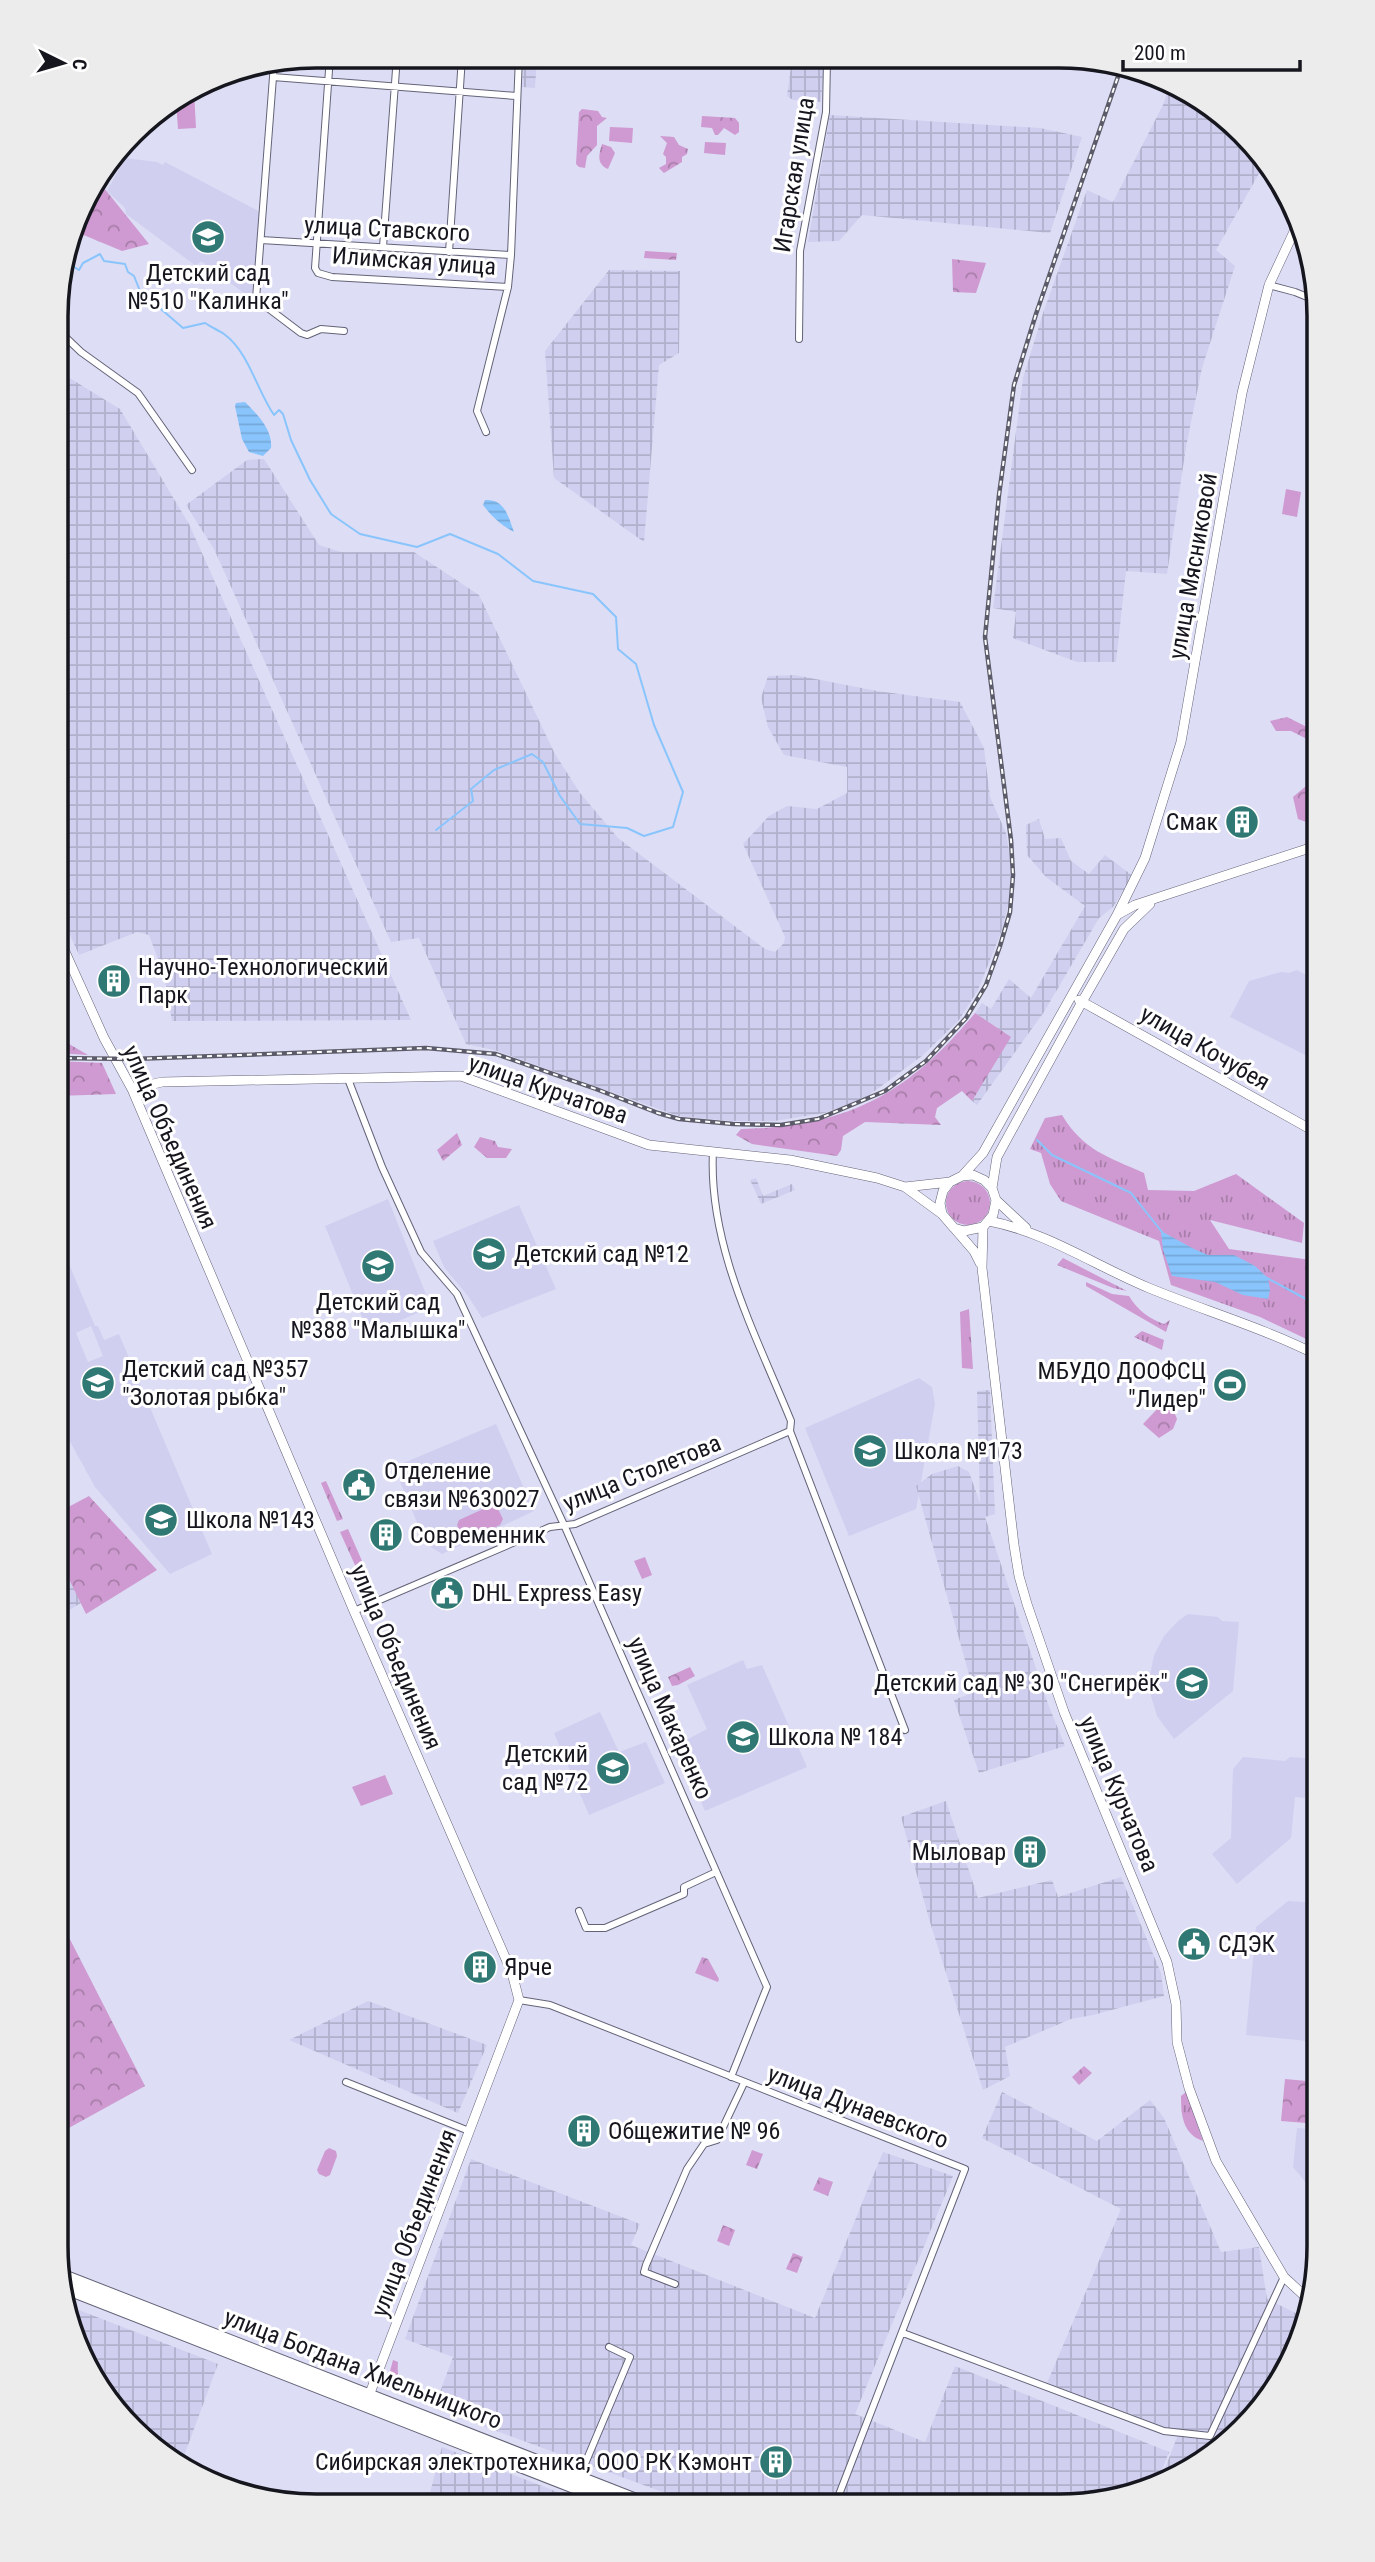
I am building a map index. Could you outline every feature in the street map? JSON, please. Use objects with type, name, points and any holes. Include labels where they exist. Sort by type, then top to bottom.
[{"type":"highway","name":"улица Богдана Хмельницкого","points":[[70,2280],[97,2295],[367,2401],[593,2494]]},
{"type":"highway","name":"улица Богдана Хмельницкого","points":[[72,2289],[97,2295]]},
{"type":"highway","name":"улица Богдана Хмельницкого","points":[[367,2401],[620,2494]]},
{"type":"street","name":"Игарская улица","points":[[799,340],[800,251],[825,112],[827,68]]},
{"type":"street","points":[[317,244],[329,69]]},
{"type":"street","points":[[383,247],[396,69]]},
{"type":"street","points":[[449,252],[461,69]]},
{"type":"street","points":[[486,432],[477,411],[508,286],[518,69]]},
{"type":"street","points":[[273,72],[256,299],[301,333],[307,335],[321,329],[344,331]]},
{"type":"street","points":[[273,77],[516,96]]},
{"type":"street","name":"улица Мясниковой","points":[[962,1175],[983,1153],[1072,997],[1145,858],[1181,742],[1242,393],[1269,285],[1293,233]]},
{"type":"street","name":"улица Ставского","points":[[261,240],[511,255]]},
{"type":"street","name":"Илимская улица","points":[[317,244],[315,268],[318,274],[332,277],[508,286]]},
{"type":"street","points":[[1269,285],[1306,296]]},
{"type":"street","points":[[68,340],[138,393],[192,470]]},
{"type":"street","points":[[1117,915],[1126,909],[1307,849]]},
{"type":"street","points":[[986,1224],[996,1208],[992,1188],[996,1157],[1124,929],[1154,901]]},
{"type":"street","name":"улица Объединения","points":[[68,958],[104,1038],[132,1089],[354,1611],[512,1973],[519,2000],[367,2401]]},
{"type":"street","name":"улица Кочубея","points":[[1072,997],[1307,1127]]},
{"type":"street","name":"улица Курчатова","points":[[132,1089],[162,1082],[461,1076],[649,1145],[842,1169],[905,1187],[942,1214]]},
{"type":"street","name":"улица Макаренко","points":[[348,1079],[382,1167],[421,1252],[457,1294],[565,1527],[766,1987],[731,2077]]},
{"type":"street","points":[[713,1151],[716,1208],[730,1269],[791,1421],[790,1431],[905,1730]]},
{"type":"street","points":[[982,1268],[974,1251],[942,1214],[940,1203],[943,1191],[950,1182],[962,1175],[974,1175],[992,1188]]},
{"type":"street","name":"улица Курчатова","points":[[905,1187],[950,1182]]},
{"type":"street","points":[[996,1200],[1032,1234]]},
{"type":"street","points":[[954,1228],[964,1231],[986,1224],[1032,1234],[1148,1287],[1286,1339],[1307,1350]]},
{"type":"street","name":"улица Курчатова","points":[[986,1224],[982,1268],[1014,1545],[1027,1604],[1064,1712],[1167,1962],[1175,1993],[1177,2042],[1189,2088],[1216,2161],[1284,2277],[1302,2294]]},
{"type":"street","name":"улица Столетова","points":[[354,1611],[550,1527],[565,1527],[790,1431]]},
{"type":"street","points":[[579,1911],[586,1928],[605,1928],[684,1894],[684,1887],[716,1872]]},
{"type":"street","name":"улица Дунаевского","points":[[519,2000],[550,2005],[965,2169],[839,2494]]},
{"type":"street","points":[[346,2082],[469,2131]]},
{"type":"street","points":[[675,2284],[645,2272],[646,2265],[687,2169],[704,2144],[717,2140],[744,2083]]},
{"type":"street","points":[[903,2333],[1159,2429],[1210,2436],[1284,2277]]},
{"type":"street","points":[[579,2478],[630,2357],[609,2347]]},
{"type":"shaded area","points":[[791,68],[823,68],[821,102],[793,100],[787,96]]},
{"type":"shaded area","points":[[523,69],[536,69],[535,88],[522,87]]},
{"type":"shaded area","points":[[1167,93],[1197,110],[1234,141],[1260,171],[1216,250],[1235,266],[1202,368],[1186,447],[1167,574],[1126,571],[1116,662],[1077,662],[1013,638],[1016,612],[993,608],[1023,378],[1087,190],[1113,202]]},
{"type":"shaded area","points":[[830,115],[1040,128],[1082,137],[1050,233],[862,215],[839,241],[808,242]]},
{"type":"shaded area","name":"Детский сад №510 \"Калинка\"","points":[[125,158],[163,165],[165,162],[262,213],[254,290],[245,294],[201,261],[196,266],[126,214],[125,208],[107,191]]},
{"type":"shaded area","points":[[609,270],[680,271],[679,353],[659,365],[644,542],[554,478],[545,351]]},
{"type":"shaded area","points":[[68,377],[120,409],[189,524],[411,1020],[172,1021],[164,975],[149,935],[137,932],[79,955],[68,930]]},
{"type":"shaded area","points":[[264,459],[319,545],[341,552],[414,552],[479,595],[555,754],[580,793],[618,838],[765,949],[775,952],[784,943],[785,937],[743,844],[769,816],[787,806],[817,809],[847,793],[847,767],[784,755],[768,727],[761,698],[768,676],[795,675],[877,691],[960,702],[984,748],[990,797],[1006,833],[1011,862],[1009,901],[1002,930],[978,990],[959,1020],[922,1056],[868,1096],[825,1113],[774,1121],[730,1121],[678,1116],[494,1050],[466,1044],[419,938],[391,942],[214,549],[186,505],[247,460]]},
{"type":"shaded area","points":[[1039,819],[1045,839],[1061,838],[1071,861],[1089,874],[1105,855],[1133,876],[1113,907],[1099,918],[1044,1012],[977,1105],[972,1101],[1010,1037],[975,1013],[982,1003],[991,1009],[1009,979],[1031,998],[1085,906],[1046,877],[1027,855],[1026,825]]},
{"type":"shaded area","points":[[1297,970],[1307,975],[1307,1056],[1230,1017],[1249,981],[1281,972]]},
{"type":"shaded area","points":[[756,1178],[763,1196],[792,1184],[795,1190],[761,1204],[750,1180]]},
{"type":"shaded area","name":"Детский сад №388 \"Малышка\"","points":[[388,1199],[431,1307],[369,1334],[325,1226]]},
{"type":"shaded area","name":"Детский сад №12","points":[[519,1205],[556,1289],[482,1318],[444,1267],[433,1241]]},
{"type":"shaded area","name":"Школа №143","points":[[68,1262],[95,1326],[98,1326],[104,1340],[119,1334],[212,1554],[170,1574],[95,1487],[68,1438]],"holes":[[[91,1326],[103,1356],[88,1362],[76,1333]]]},
{"type":"shaded area","name":"Школа №173","points":[[919,1378],[932,1387],[935,1404],[916,1509],[849,1536],[805,1428]]},
{"type":"shaded area","points":[[990,1390],[995,1514],[985,1517],[1048,1704],[1065,1746],[979,1773],[954,1700],[974,1692],[916,1486],[932,1474],[958,1466],[969,1472],[980,1503],[977,1391]]},
{"type":"shaded area","points":[[496,1424],[534,1511],[442,1554],[426,1544],[394,1467]]},
{"type":"shaded area","points":[[68,1523],[105,1589],[68,1611]]},
{"type":"shaded area","name":"Детский сад № 30 \"Снегирёк\"","points":[[1188,1614],[1239,1622],[1233,1691],[1174,1739],[1157,1716],[1151,1696],[1150,1675],[1154,1655],[1164,1636]]},
{"type":"shaded area","name":"Школа № 184","points":[[743,1660],[747,1669],[762,1665],[807,1767],[705,1811],[677,1745],[707,1729],[687,1685]]},
{"type":"shaded area","name":"Детский сад №72","points":[[600,1712],[619,1752],[646,1742],[665,1783],[589,1815],[554,1733]]},
{"type":"shaded area","points":[[1243,1757],[1285,1761],[1290,1757],[1307,1758],[1307,1798],[1295,1797],[1291,1838],[1237,1884],[1212,1854],[1231,1838],[1233,1769]]},
{"type":"shaded area","points":[[946,1801],[978,1898],[1052,1880],[1058,1897],[1121,1877],[1161,1973],[1164,1996],[1071,2019],[1005,2047],[1010,2076],[983,2090],[929,1919],[901,1817]]},
{"type":"shaded area","points":[[1288,1901],[1307,1902],[1307,2041],[1246,2035],[1256,1927]]},
{"type":"shaded area","points":[[368,2001],[487,2045],[458,2113],[289,2040]]},
{"type":"shaded area","points":[[1002,2092],[1097,2141],[1150,2100],[1164,2118],[1221,2252],[1259,2247],[1267,2299],[1297,2314],[1288,2341],[1265,2384],[1234,2421],[1210,2443],[1164,2470],[1179,2432],[1047,2383],[1121,2209],[982,2138]]},
{"type":"shaded area","points":[[1297,2128],[1307,2129],[1307,2184],[1293,2167]]},
{"type":"shaded area","points":[[883,2152],[953,2176],[855,2414],[925,2442],[955,2366],[1169,2452],[1161,2472],[1139,2481],[1107,2489],[1059,2494],[668,2494],[434,2408],[453,2357],[405,2339],[471,2159],[640,2224],[631,2245],[815,2318]]},
{"type":"shaded area","points":[[77,2309],[218,2364],[184,2456],[165,2443],[119,2397],[94,2356]]},
{"type":"shaded area","points":[[442,2447],[563,2494],[430,2494]]},
{"type":"green space","points":[[194,100],[196,128],[178,129],[177,111]]},
{"type":"green space","points":[[582,109],[598,111],[602,117],[607,118],[597,126],[597,145],[587,156],[585,168],[576,164],[579,112]]},
{"type":"green space","points":[[702,116],[735,118],[739,123],[739,132],[735,135],[724,128],[715,135],[712,128],[701,127]]},
{"type":"green space","points":[[610,127],[633,128],[632,143],[609,141]]},
{"type":"green space","points":[[660,136],[674,137],[679,145],[688,149],[682,162],[664,173],[659,168],[666,164],[663,154],[667,143]]},
{"type":"green space","points":[[705,142],[726,143],[725,155],[704,153]]},
{"type":"green space","points":[[602,144],[611,147],[615,153],[608,169],[600,162]]},
{"type":"green space","points":[[104,188],[149,244],[122,251],[82,234]]},
{"type":"green space","points":[[645,251],[677,253],[676,260],[644,258]]},
{"type":"green space","points":[[952,259],[986,263],[976,293],[953,292]]},
{"type":"green space","points":[[1286,489],[1301,492],[1297,517],[1282,514]]},
{"type":"green space","points":[[1287,717],[1307,727],[1307,739],[1291,731],[1276,731],[1270,721]]},
{"type":"green space","points":[[1307,785],[1307,822],[1298,819],[1293,797]]},
{"type":"green space","points":[[975,1013],[1011,1037],[972,1101],[962,1091],[937,1108],[935,1117],[941,1125],[865,1122],[843,1136],[841,1150],[837,1156],[752,1144],[736,1135],[741,1129],[779,1127],[813,1121],[844,1113],[873,1101],[925,1065]]},
{"type":"green space","points":[[68,1043],[88,1055],[68,1054]]},
{"type":"green space","points":[[68,1061],[102,1063],[116,1094],[68,1096]]},
{"type":"green space","points":[[1062,1115],[1088,1145],[1144,1173],[1148,1190],[1194,1191],[1236,1174],[1304,1223],[1302,1243],[1210,1220],[1229,1249],[1307,1259],[1307,1339],[1260,1317],[1171,1285],[1159,1241],[1061,1201],[1050,1184],[1041,1153],[1030,1149],[1045,1118]]},
{"type":"green space","points":[[457,1133],[462,1145],[443,1161],[437,1150]]},
{"type":"green space","points":[[480,1137],[495,1141],[498,1147],[512,1149],[506,1158],[487,1158],[474,1147]]},
{"type":"green space","points":[[968,1181],[984,1187],[990,1203],[984,1219],[968,1225],[952,1219],[946,1203],[952,1187]]},
{"type":"green space","points":[[1063,1258],[1127,1291],[1057,1265]]},
{"type":"green space","points":[[1086,1282],[1112,1294],[1129,1296],[1140,1310],[1159,1322],[1164,1324],[1170,1320],[1166,1332],[1086,1286]]},
{"type":"green space","points":[[969,1309],[973,1369],[962,1368],[960,1312]]},
{"type":"green space","points":[[1142,1331],[1164,1340],[1162,1350],[1134,1337]]},
{"type":"green space","points":[[1159,1407],[1173,1409],[1177,1419],[1173,1429],[1159,1438],[1143,1424]]},
{"type":"green space","points":[[326,1481],[343,1519],[337,1521],[321,1483]]},
{"type":"green space","points":[[89,1496],[157,1570],[86,1614],[68,1577],[68,1507]]},
{"type":"green space","points":[[492,1505],[497,1507],[503,1519],[500,1525],[468,1540],[462,1537],[457,1525],[459,1520]]},
{"type":"green space","points":[[348,1529],[366,1570],[359,1574],[340,1532]]},
{"type":"green space","points":[[645,1557],[652,1575],[642,1579],[634,1561]]},
{"type":"green space","points":[[690,1667],[695,1676],[672,1686],[668,1677]]},
{"type":"green space","points":[[385,1775],[393,1794],[361,1806],[352,1787]]},
{"type":"green space","points":[[68,1935],[145,2086],[68,2128]]},
{"type":"green space","points":[[702,1957],[708,1959],[719,1979],[718,1982],[695,1973]]},
{"type":"green space","points":[[1084,2066],[1092,2073],[1079,2085],[1072,2077]]},
{"type":"green space","points":[[1285,2079],[1307,2081],[1307,2123],[1281,2121]]},
{"type":"green space","points":[[1186,2092],[1203,2141],[1191,2134],[1184,2123],[1181,2096]]},
{"type":"green space","points":[[329,2148],[336,2151],[337,2156],[330,2175],[326,2177],[317,2170]]},
{"type":"green space","points":[[752,2150],[763,2154],[757,2169],[746,2165]]},
{"type":"green space","points":[[819,2177],[833,2182],[828,2196],[813,2190]]},
{"type":"green space","points":[[723,2225],[735,2230],[729,2246],[717,2241]]},
{"type":"green space","points":[[793,2253],[803,2257],[797,2273],[786,2269]]},
{"type":"green space","points":[[393,2360],[398,2362],[401,2384],[413,2392],[413,2397],[386,2386]]},
{"type":"water","points":[[245,402],[263,423],[271,441],[271,448],[263,456],[249,452],[242,439],[235,406],[236,403]]},
{"type":"water","points":[[485,500],[501,505],[514,532],[490,513],[483,505]]},
{"type":"water","points":[[1161,1231],[1208,1255],[1234,1255],[1255,1266],[1268,1278],[1268,1299],[1243,1295],[1215,1282],[1172,1276],[1163,1250]]},
{"type":"waterway","points":[[73,267],[79,270],[83,263],[100,254],[104,261],[125,264],[140,291],[183,328],[205,323],[233,342],[274,415],[279,410],[283,414],[291,440],[310,480],[331,514],[360,534],[417,547],[450,534],[498,554],[533,581],[593,594],[616,617],[618,649],[636,664],[654,725],[683,792],[673,827],[644,836],[627,828],[580,824],[560,796],[543,762],[532,754],[494,770],[471,789],[473,801],[436,830]]},
{"type":"waterway","points":[[1037,1140],[1052,1155],[1131,1193],[1162,1232]]},
{"type":"waterway","points":[[1267,1278],[1307,1300]]},
{"type":"railway","points":[[68,1058],[133,1059],[426,1048],[496,1054],[679,1119],[781,1125],[818,1119],[885,1091],[926,1061],[966,1018],[986,985],[1010,912],[1013,875],[1011,840],[985,637],[999,495],[1014,385],[1118,76]]},
{"type":"place","name":"Детский сад №510 \"Калинка\"","points":[[208,237]]},
{"type":"place","name":"Смак","points":[[1242,822]]},
{"type":"place","name":"Научно-Технологический Парк","points":[[114,981]]},
{"type":"place","name":"Детский сад №12","points":[[489,1254]]},
{"type":"place","name":"Детский сад №388 \"Малышка\"","points":[[378,1266]]},
{"type":"place","name":"Детский сад №357 \"Золотая рыбка\"","points":[[98,1383]]},
{"type":"place","name":"МБУДО ДООФСЦ \"Лидер\"","points":[[1230,1385]]},
{"type":"place","name":"Школа №173","points":[[870,1451]]},
{"type":"place","name":"Отделение связи №630027","points":[[359,1485]]},
{"type":"place","name":"Школа №143","points":[[161,1520]]},
{"type":"place","name":"Современник","points":[[386,1535]]},
{"type":"place","name":"DHL Express Easy","points":[[447,1593]]},
{"type":"place","name":"Детский сад № 30 \"Снегирёк\"","points":[[1192,1683]]},
{"type":"place","name":"Школа № 184","points":[[743,1737]]},
{"type":"place","name":"Детский сад №72","points":[[613,1768]]},
{"type":"place","name":"Мыловар","points":[[1030,1852]]},
{"type":"place","name":"СДЭК","points":[[1194,1944]]},
{"type":"place","name":"Ярче","points":[[480,1967]]},
{"type":"place","name":"Общежитие № 96","points":[[584,2131]]},
{"type":"place","name":"Сибирская электротехника, ООО РК Кэмонт","points":[[776,2462]]}]
